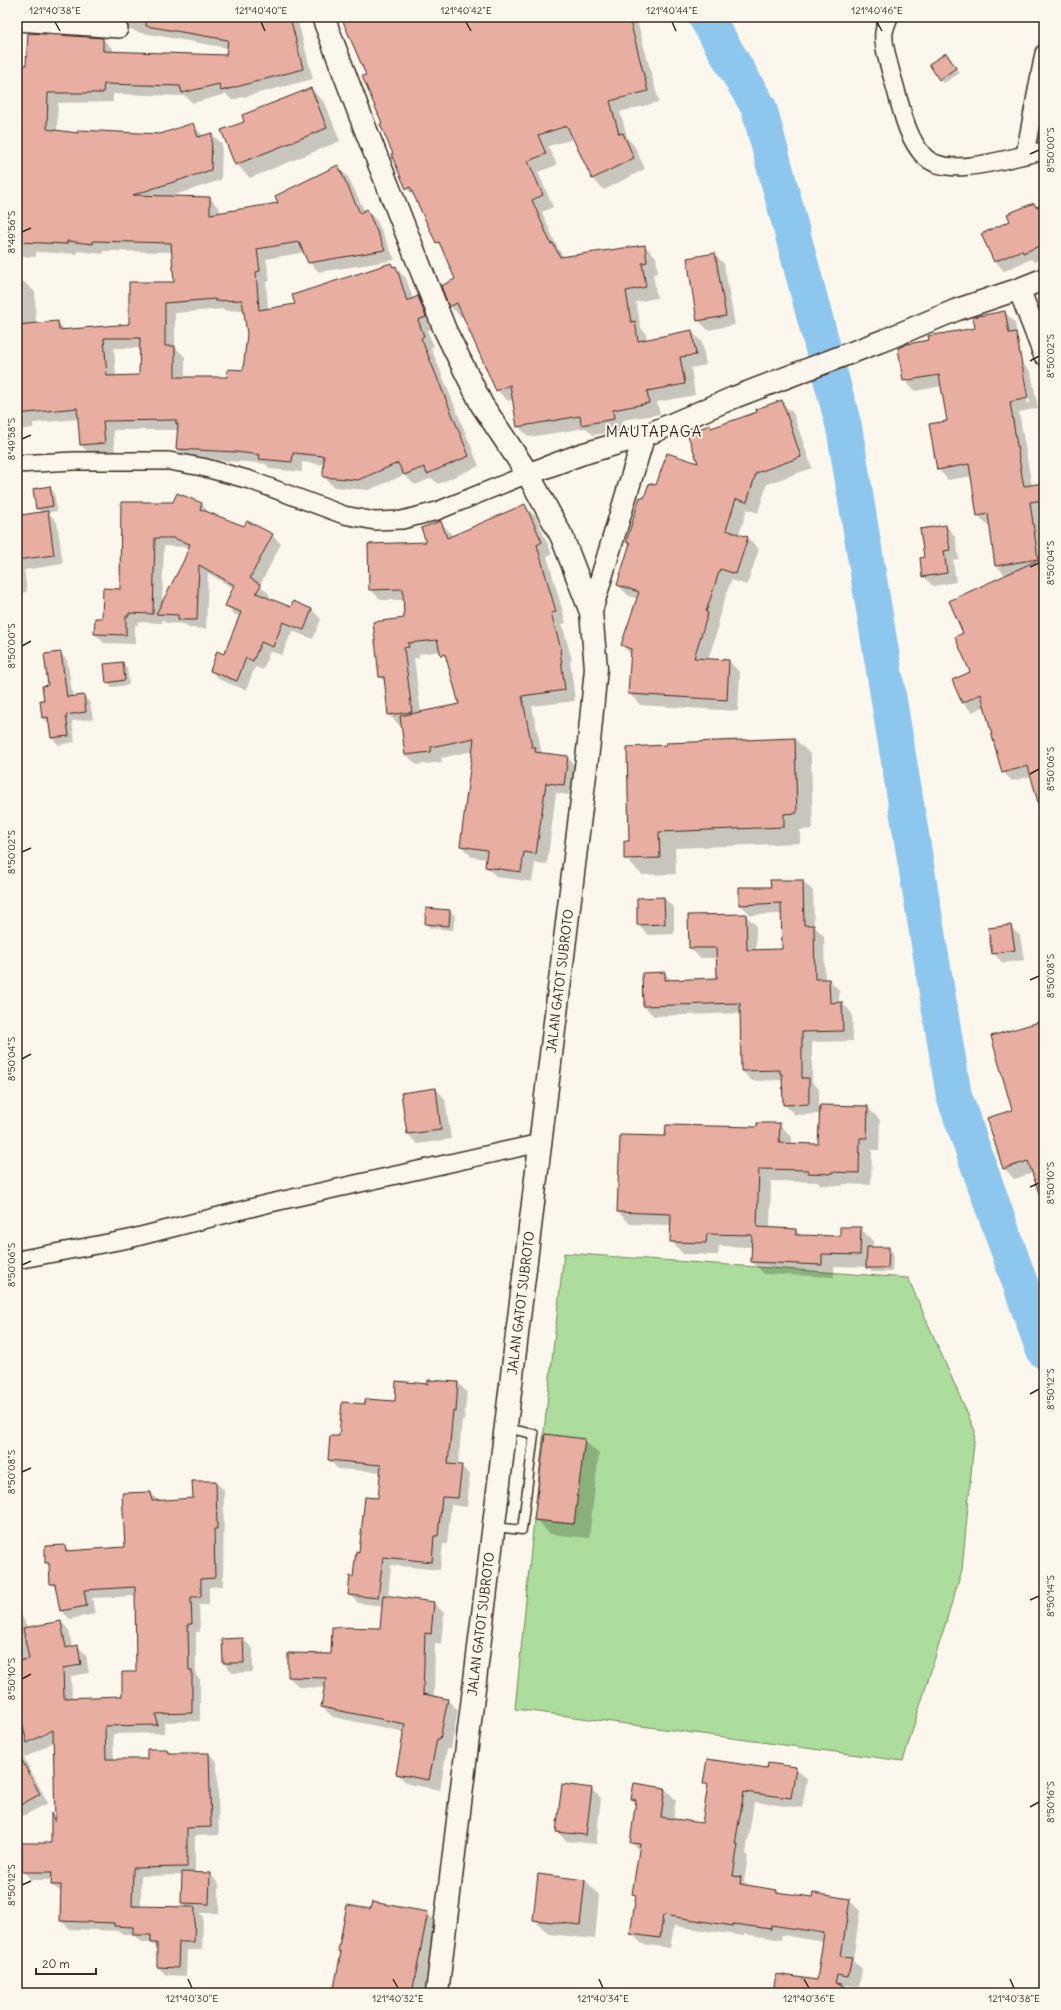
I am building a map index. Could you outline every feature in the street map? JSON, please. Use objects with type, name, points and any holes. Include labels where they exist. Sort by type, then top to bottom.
[{"type":"highway","name":"JALAN GATOT SUBROTO","points":[[323,17],[364,128],[445,330],[482,405],[528,474],[562,537],[591,612],[596,668],[589,742],[437,1993]]},
{"type":"street","points":[[889,17],[884,32],[886,50],[905,122],[914,142],[924,156],[936,163],[964,167],[1044,151]]},
{"type":"street","points":[[17,22],[119,29]]},
{"type":"street","points":[[1025,154],[1044,53]]},
{"type":"street","points":[[17,464],[74,461],[170,461],[202,467],[250,480],[344,515],[375,521],[402,520],[437,511],[582,454],[644,436],[735,397],[887,339],[956,310],[1044,279]]},
{"type":"street","points":[[1019,289],[1044,354]]},
{"type":"street","points":[[591,612],[644,436]]},
{"type":"street","points":[[17,1260],[128,1239],[266,1204],[540,1143]]},
{"type":"lane","points":[[493,1527],[522,1530],[534,1434],[505,1428]]},
{"type":"green space","points":[[564,1253],[908,1278],[975,1431],[962,1570],[903,1761],[515,1709],[534,1520]]},
{"type":"building","points":[[147,17],[290,17],[303,69],[221,91],[219,84],[182,93],[180,86],[104,84],[103,93],[48,93],[47,129],[78,133],[78,130],[160,134],[193,123],[198,137],[212,133],[211,170],[133,195],[210,197],[210,214],[278,203],[275,196],[338,165],[360,213],[367,209],[385,250],[308,263],[299,242],[257,249],[260,271],[256,272],[259,310],[295,304],[292,295],[391,263],[393,267],[396,266],[407,301],[418,296],[426,317],[418,320],[424,336],[421,338],[469,456],[427,474],[424,467],[404,475],[398,463],[358,480],[323,477],[324,456],[293,453],[292,462],[259,459],[260,455],[236,452],[176,449],[178,424],[176,424],[176,420],[103,421],[105,443],[80,445],[77,408],[17,414],[17,325],[58,321],[59,330],[129,324],[129,282],[174,282],[171,243],[93,241],[93,244],[67,241],[67,244],[17,242],[17,65],[26,65],[28,33],[103,38],[103,51],[226,55],[228,40],[146,26]],"holes":[[[215,299],[215,301],[242,300],[247,334],[243,370],[228,369],[227,377],[175,377],[175,346],[165,346],[165,303]],[[104,338],[140,338],[139,375],[107,376]]]},
{"type":"building","points":[[341,17],[629,17],[648,91],[610,101],[619,134],[623,133],[634,158],[592,179],[567,126],[538,135],[546,154],[528,161],[543,195],[532,200],[551,244],[553,243],[560,257],[645,245],[647,262],[642,263],[646,287],[626,291],[631,322],[635,321],[638,341],[692,330],[696,355],[680,357],[685,384],[647,391],[649,403],[613,410],[614,419],[581,425],[580,416],[517,427],[510,385],[496,391],[457,303],[449,307],[441,286],[455,279],[439,242],[436,243],[410,187],[406,189],[380,124],[382,123],[362,76],[366,75]]},
{"type":"building","points":[[946,53],[956,68],[939,80],[929,64]]},
{"type":"building","points":[[311,88],[327,128],[235,165],[221,130],[244,122],[242,115]]},
{"type":"building","points":[[1034,203],[1036,207],[1044,204],[1044,244],[1023,253],[1022,250],[994,262],[981,234],[1010,221],[1007,214]]},
{"type":"building","points":[[715,253],[726,316],[697,321],[687,258]]},
{"type":"building","points":[[1005,311],[1009,333],[1016,332],[1028,398],[1010,402],[1024,486],[1044,483],[1044,500],[1030,502],[1038,559],[995,566],[988,514],[977,516],[969,464],[937,470],[929,424],[947,421],[939,375],[903,381],[898,348],[907,344],[929,340],[928,336],[975,328],[973,317]]},
{"type":"building","points":[[782,400],[801,457],[756,473],[747,502],[736,499],[726,530],[748,537],[736,574],[720,569],[706,612],[708,613],[694,658],[729,660],[727,700],[628,694],[631,649],[621,645],[639,592],[617,585],[630,543],[626,542],[640,497],[644,498],[649,483],[656,485],[667,453],[698,463],[687,433],[710,425],[711,428],[757,412],[756,409]]},
{"type":"building","points":[[50,486],[53,506],[36,509],[33,489]]},
{"type":"building","points":[[177,493],[202,503],[200,509],[244,526],[247,521],[273,534],[250,578],[261,585],[256,593],[291,607],[293,601],[312,609],[304,630],[283,622],[273,647],[261,642],[253,661],[246,658],[237,681],[210,671],[217,651],[224,654],[241,612],[225,606],[234,585],[199,565],[197,620],[178,620],[178,615],[156,614],[184,560],[190,544],[173,538],[155,538],[153,614],[129,613],[129,616],[126,616],[126,635],[94,634],[95,618],[102,618],[103,588],[120,589],[121,502],[173,502]]},
{"type":"building","points":[[525,504],[542,542],[537,545],[556,612],[551,613],[561,649],[565,690],[522,696],[532,747],[536,747],[535,752],[568,756],[564,785],[546,783],[536,854],[524,852],[521,872],[485,867],[487,850],[460,846],[474,738],[431,747],[431,752],[405,755],[400,716],[459,704],[445,654],[441,656],[437,640],[408,643],[409,647],[404,648],[412,712],[388,715],[384,677],[379,677],[373,622],[404,618],[403,589],[369,590],[368,544],[426,542],[421,528],[441,521],[447,538]]},
{"type":"building","points":[[48,511],[54,555],[17,560],[17,517],[21,517],[21,515]]},
{"type":"building","points":[[946,525],[950,550],[944,551],[947,573],[922,577],[920,558],[924,557],[920,529]]},
{"type":"building","points":[[1038,560],[1041,576],[1044,574],[1044,805],[1039,806],[1028,766],[1002,773],[981,694],[962,703],[952,680],[970,672],[955,637],[963,633],[949,601]]},
{"type":"building","points":[[61,652],[67,697],[84,695],[86,712],[66,715],[69,736],[51,738],[48,717],[42,718],[40,700],[44,700],[42,686],[48,685],[44,654]]},
{"type":"building","points":[[123,662],[125,680],[106,683],[104,664]]},
{"type":"building","points":[[795,738],[797,813],[784,814],[784,827],[659,832],[660,858],[624,859],[624,841],[629,841],[627,747],[666,745],[666,743]]},
{"type":"building","points":[[770,880],[803,880],[804,925],[814,925],[815,979],[829,979],[830,1003],[842,1002],[843,1031],[802,1032],[802,1078],[809,1078],[809,1104],[783,1105],[782,1074],[780,1074],[780,1070],[741,1071],[740,1003],[643,1006],[642,973],[665,972],[665,980],[717,978],[716,948],[689,948],[688,915],[746,914],[747,950],[782,949],[781,903],[739,905],[739,887],[771,887]]},
{"type":"building","points":[[664,897],[665,924],[637,925],[637,898]]},
{"type":"building","points":[[426,908],[450,910],[449,926],[425,924]]},
{"type":"building","points":[[1011,925],[1015,950],[992,954],[988,928]]},
{"type":"building","points":[[1039,1022],[1044,1038],[1044,1198],[1041,1199],[1028,1161],[1003,1169],[987,1118],[1012,1110],[991,1036]]},
{"type":"building","points":[[436,1088],[441,1130],[407,1134],[401,1093]]},
{"type":"building","points":[[820,1105],[868,1106],[867,1138],[860,1138],[859,1173],[831,1172],[831,1174],[808,1173],[808,1170],[759,1169],[757,1227],[796,1229],[796,1235],[840,1236],[840,1227],[861,1227],[860,1255],[822,1254],[822,1265],[751,1262],[752,1235],[707,1234],[706,1243],[670,1242],[671,1214],[617,1212],[620,1135],[665,1136],[666,1125],[757,1127],[757,1123],[780,1123],[779,1143],[818,1144]]},
{"type":"building","points":[[867,1247],[889,1247],[888,1268],[866,1268]]},
{"type":"building","points":[[428,1380],[458,1382],[456,1412],[453,1411],[448,1464],[462,1465],[458,1498],[442,1497],[438,1536],[434,1536],[432,1562],[383,1557],[378,1598],[348,1595],[350,1576],[353,1577],[356,1551],[359,1552],[365,1497],[378,1498],[381,1465],[328,1460],[330,1436],[339,1436],[342,1402],[365,1404],[365,1399],[395,1401],[396,1381],[428,1384]]},
{"type":"building","points":[[545,1434],[585,1439],[574,1524],[534,1520]]},
{"type":"building","points":[[192,1481],[216,1481],[217,1529],[214,1529],[215,1578],[201,1579],[201,1597],[191,1597],[192,1624],[188,1624],[189,1670],[192,1670],[192,1713],[156,1714],[157,1725],[105,1726],[106,1759],[147,1759],[147,1749],[167,1749],[168,1753],[209,1753],[211,1827],[187,1828],[187,1867],[133,1868],[132,1906],[195,1907],[194,1942],[179,1942],[178,1968],[157,1967],[157,1943],[151,1943],[151,1935],[133,1935],[133,1927],[114,1926],[114,1923],[60,1921],[61,1885],[51,1885],[52,1872],[22,1872],[22,1843],[51,1843],[51,1813],[55,1822],[53,1730],[27,1743],[17,1700],[17,1661],[29,1659],[23,1628],[61,1621],[66,1648],[78,1645],[81,1665],[63,1668],[64,1698],[122,1696],[122,1672],[136,1672],[135,1587],[84,1590],[87,1606],[60,1611],[55,1584],[50,1584],[49,1563],[45,1563],[45,1546],[65,1545],[66,1551],[125,1547],[122,1493],[151,1492],[152,1501],[193,1498]]},
{"type":"building","points":[[383,1595],[434,1602],[431,1634],[425,1633],[423,1694],[448,1699],[440,1739],[437,1739],[429,1780],[396,1774],[405,1724],[321,1707],[326,1678],[288,1677],[288,1653],[331,1654],[332,1627],[380,1628]]},
{"type":"building","points":[[243,1638],[244,1663],[223,1663],[222,1639]]},
{"type":"building","points":[[17,1751],[40,1794],[17,1807]]},
{"type":"building","points":[[707,1759],[767,1768],[768,1763],[796,1767],[791,1798],[744,1792],[735,1844],[738,1844],[733,1876],[741,1877],[740,1884],[777,1890],[776,1892],[812,1897],[813,1893],[850,1899],[841,1956],[852,1957],[848,1977],[837,1975],[835,1983],[842,1984],[842,1993],[773,1993],[776,1974],[817,1980],[824,1933],[771,1925],[771,1929],[733,1924],[733,1926],[663,1915],[660,1938],[630,1934],[636,1895],[632,1894],[640,1844],[630,1843],[636,1800],[631,1799],[634,1783],[665,1788],[661,1817],[702,1823],[708,1784],[703,1784]]},
{"type":"building","points":[[562,1784],[592,1788],[586,1835],[556,1832]]},
{"type":"building","points":[[182,1872],[210,1873],[209,1904],[181,1903]]},
{"type":"building","points":[[538,1874],[585,1880],[580,1925],[533,1920]]},
{"type":"building","points":[[372,1902],[428,1912],[412,1993],[333,1993],[341,1952],[338,1951],[347,1905],[370,1909]]},
{"type":"waterway","points":[[706,17],[759,108],[844,427],[954,1096],[1044,1351]]},
{"type":"district","name":"MAUTAPAGA","points":[[654,431]]}]
